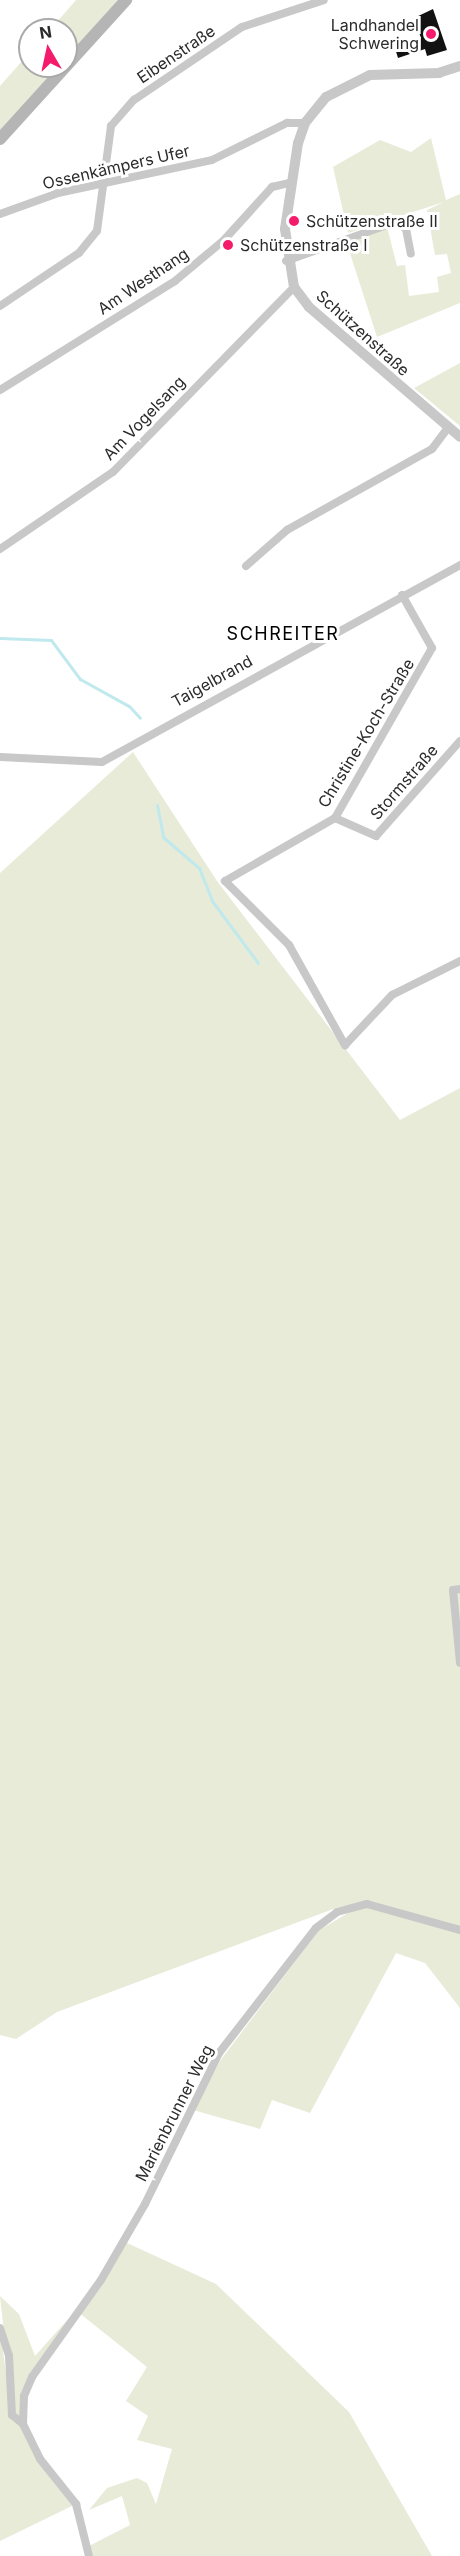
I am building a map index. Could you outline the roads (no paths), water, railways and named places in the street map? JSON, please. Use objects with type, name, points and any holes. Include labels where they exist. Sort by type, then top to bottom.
[{"type":"main road","points":[[0,139],[126,0]]},
{"type":"street","name":"Eibenstraße","points":[[0,306],[79,253],[97,231],[111,126],[134,100],[242,27],[324,0]]},
{"type":"street","points":[[305,123],[316,107],[348,83],[369,75],[439,73],[460,66]]},
{"type":"street","name":"Ossenkämpers Ufer","points":[[0,214],[58,193],[104,187],[212,160],[287,123],[305,123]]},
{"type":"street","name":"Schützenstraße","points":[[305,123],[289,183],[286,261],[294,287],[338,333],[460,437]]},
{"type":"street","name":"Am Westhang","points":[[0,390],[175,281],[224,240],[272,187],[289,183]]},
{"type":"street","points":[[286,261],[395,222],[406,229],[411,254]]},
{"type":"street","name":"Am Vogelsang","points":[[0,549],[113,472],[294,287]]},
{"type":"street","points":[[246,566],[287,530],[432,449],[448,428]]},
{"type":"street","name":"Taigelbrand","points":[[0,757],[102,762],[227,689],[460,565]]},
{"type":"street","name":"Christine-Koch-Straße","points":[[402,595],[432,648],[335,818],[225,881],[289,945],[345,1045],[392,995],[460,961]]},
{"type":"street","name":"Stormstraße","points":[[335,818],[376,836],[460,741]]},
{"type":"street","points":[[460,1589],[453,1590],[460,1662]]},
{"type":"street","name":"Marienbrunner Weg","points":[[23,2424],[24,2396],[32,2377],[101,2280],[135,2221],[219,2053],[316,1928],[337,1912],[367,1904],[460,1930]]},
{"type":"street","points":[[0,2328],[9,2356],[12,2415],[23,2424],[40,2459],[76,2504],[89,2556]]},
{"type":"waterway","points":[[0,638],[51,640],[80,679],[129,706],[140,718]]},
{"type":"waterway","points":[[157,805],[163,837],[199,868],[212,901],[258,963]]},
{"type":"place","name":"Landhandel Schwering","points":[[431,34]]},
{"type":"place","name":"Schützenstraße II","points":[[294,221]]},
{"type":"place","name":"Schützenstraße I","points":[[228,245]]},
{"type":"district","name":"SCHREITER","points":[[283,634]]}]
